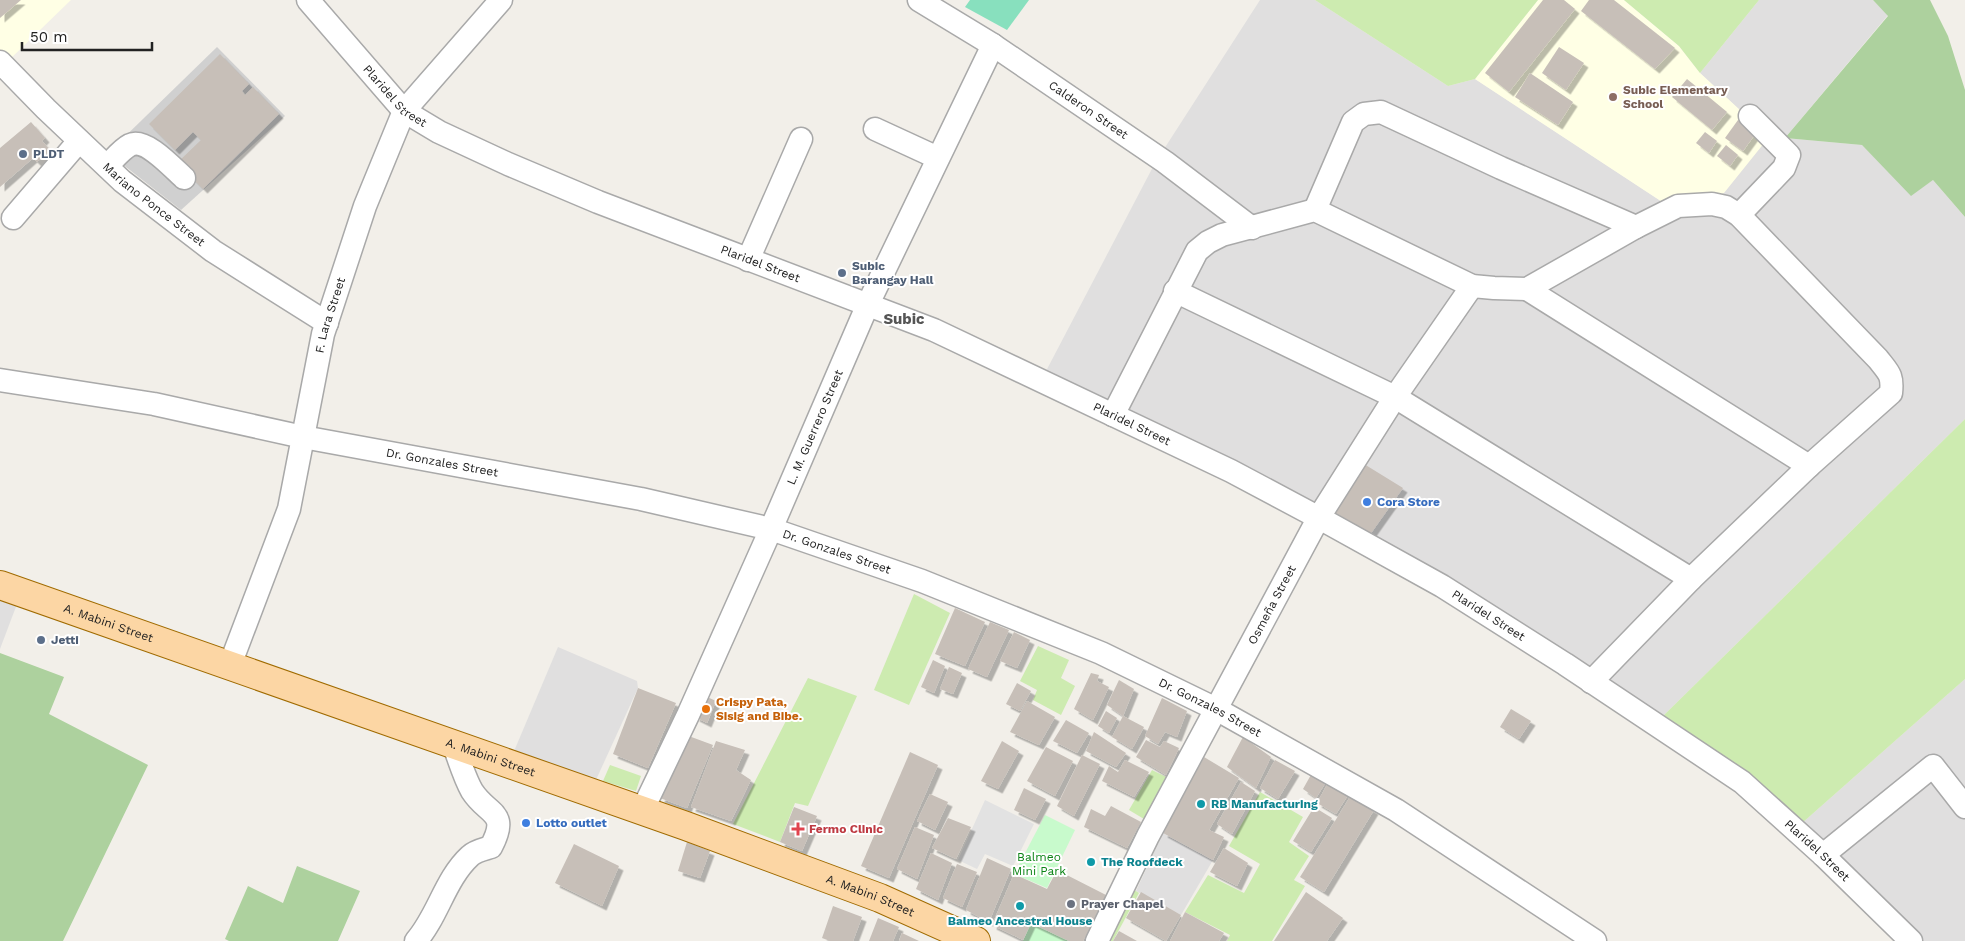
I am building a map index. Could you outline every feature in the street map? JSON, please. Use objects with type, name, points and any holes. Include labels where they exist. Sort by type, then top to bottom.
[{"type":"main road","name":"A. Mabini Street","points":[[0,585],[844,884],[976,941]]},
{"type":"street","name":"Plaridel Street","points":[[308,0],[404,112],[439,132],[606,206],[934,330],[1231,471],[1319,517],[1442,586],[1742,782],[1823,855],[1911,941]]},
{"type":"street","name":"F. Lara Street","points":[[230,665],[290,509],[302,437],[327,323],[365,206],[404,112],[501,0]]},
{"type":"street","name":"Calderon Street","points":[[932,3],[1165,162],[1252,228]]},
{"type":"street","name":"L. M. Guerrero Street","points":[[642,811],[688,715],[771,529],[868,304],[993,45]]},
{"type":"street","name":"Mariano Ponce Street","points":[[0,62],[122,181],[213,251],[327,323]]},
{"type":"street","points":[[1315,210],[1353,122],[1364,114],[1381,112],[1500,168],[1636,227]]},
{"type":"street","points":[[1739,215],[1784,168],[1789,155],[1750,116]]},
{"type":"street","points":[[875,129],[938,158]]},
{"type":"street","points":[[748,260],[801,139]]},
{"type":"street","points":[[13,218],[79,141]]},
{"type":"street","points":[[107,166],[130,144],[139,143],[147,146],[184,178]]},
{"type":"street","points":[[1527,289],[1636,227],[1678,206],[1712,204],[1726,207],[1739,215],[1878,359],[1892,380],[1890,393],[1691,578],[1591,682]]},
{"type":"street","points":[[1113,415],[1197,251],[1208,242],[1222,235],[1315,210],[1472,286],[1527,289],[1810,466]]},
{"type":"street","name":"Osmeña Street","points":[[1098,941],[1148,836],[1319,517],[1395,397],[1472,286]]},
{"type":"street","points":[[1175,291],[1395,397],[1691,578]]},
{"type":"street","name":"Dr. Gonzales Street","points":[[0,380],[154,404],[302,437],[641,499],[771,529],[922,581],[1101,653],[1216,709],[1396,810],[1595,941]]},
{"type":"street","points":[[416,941],[426,930],[458,870],[471,854],[491,847],[499,831],[497,818],[473,792],[452,744]]},
{"type":"street","points":[[1823,855],[1933,766],[1965,808]]},
{"type":"shaded area","points":[[0,0],[71,0],[6,63],[0,55]]},
{"type":"shaded area","points":[[1260,0],[1315,0],[1448,86],[1475,79],[1676,211],[1769,137],[1700,73],[1759,0],[1873,0],[1888,15],[1785,138],[1862,145],[1911,195],[1933,180],[1965,217],[1965,419],[1661,718],[1045,373],[1155,163]]},
{"type":"shaded area","name":"Subic Elementary School","points":[[1538,0],[1624,0],[1679,46],[1700,73],[1769,137],[1724,193],[1676,211],[1475,79]]},
{"type":"shaded area","points":[[217,47],[285,116],[181,210],[108,153]]},
{"type":"shaded area","points":[[0,599],[17,604],[0,649]]},
{"type":"shaded area","points":[[558,647],[637,681],[638,688],[595,782],[512,756]]},
{"type":"shaded area","points":[[1965,679],[1965,941],[1922,941],[1801,824]]},
{"type":"shaded area","points":[[985,800],[1034,824],[1013,866],[985,854],[977,869],[958,860]]},
{"type":"shaded area","points":[[1163,833],[1213,860],[1181,915],[1136,891]]},
{"type":"green space","points":[[970,0],[1029,0],[1007,30],[965,7]]},
{"type":"green space","points":[[1315,0],[1538,0],[1475,79],[1448,86]]},
{"type":"green space","points":[[1624,0],[1759,0],[1700,73],[1679,46]]},
{"type":"green space","points":[[1873,0],[1930,0],[1948,36],[1965,90],[1965,217],[1933,180],[1911,196],[1862,145],[1785,138],[1888,16]]},
{"type":"green space","points":[[1965,419],[1965,679],[1801,824],[1661,718]]},
{"type":"green space","points":[[914,594],[950,613],[909,705],[874,690]]},
{"type":"green space","points":[[1038,646],[1069,660],[1061,678],[1075,686],[1061,715],[1033,700],[1037,690],[1020,681]]},
{"type":"green space","points":[[0,653],[64,677],[49,714],[148,765],[63,941],[0,941]]},
{"type":"green space","points":[[808,678],[857,696],[808,806],[795,803],[780,842],[733,824]]},
{"type":"green space","points":[[610,765],[641,776],[636,791],[603,781]]},
{"type":"green space","points":[[1152,770],[1166,777],[1144,819],[1129,810]]},
{"type":"green space","points":[[1260,792],[1303,817],[1289,842],[1309,856],[1294,880],[1305,886],[1272,941],[1227,941],[1230,935],[1185,912],[1208,875],[1244,893],[1260,864],[1229,846]]},
{"type":"green space","name":"Balmeo Mini Park","points":[[1045,815],[1075,830],[1047,888],[1014,874]]},
{"type":"green space","points":[[297,866],[360,891],[338,941],[229,941],[225,939],[248,886],[283,903]]},
{"type":"green space","points":[[1131,888],[1139,893],[1113,941],[1102,941]]},
{"type":"green space","points":[[1031,923],[1069,941],[1023,941]]},
{"type":"building","points":[[0,0],[21,0],[0,18]]},
{"type":"building","points":[[1543,0],[1564,0],[1575,9],[1509,92],[1485,73]]},
{"type":"building","points":[[1589,0],[1614,0],[1675,48],[1655,69],[1581,11]]},
{"type":"building","points":[[1559,47],[1584,63],[1566,90],[1542,73]]},
{"type":"building","points":[[220,54],[249,84],[242,91],[245,95],[253,87],[279,114],[203,189],[177,163],[201,140],[193,132],[175,150],[149,124]]},
{"type":"building","points":[[1530,73],[1573,102],[1558,125],[1515,97]]},
{"type":"building","points":[[1687,79],[1727,112],[1712,130],[1672,97]]},
{"type":"building","points":[[1738,120],[1756,133],[1743,151],[1725,138]]},
{"type":"building","name":"PLDT","points":[[31,122],[45,138],[42,141],[50,150],[37,162],[33,158],[0,187],[0,148]]},
{"type":"building","points":[[1705,132],[1717,141],[1709,153],[1696,143]]},
{"type":"building","points":[[1726,145],[1738,155],[1730,166],[1717,156]]},
{"type":"building","name":"Cora Store","points":[[1364,464],[1403,488],[1369,536],[1332,515]]},
{"type":"building","points":[[955,608],[985,622],[965,666],[935,654]]},
{"type":"building","points":[[990,622],[1009,630],[987,677],[968,669]]},
{"type":"building","points":[[1014,632],[1030,640],[1017,668],[1000,661]]},
{"type":"building","points":[[933,660],[945,666],[934,693],[921,687]]},
{"type":"building","points":[[949,667],[962,673],[953,694],[940,689]]},
{"type":"building","points":[[1091,673],[1099,675],[1097,681],[1109,687],[1093,720],[1074,709]]},
{"type":"building","points":[[1119,680],[1134,689],[1123,716],[1107,705]]},
{"type":"building","points":[[1017,683],[1031,691],[1020,711],[1006,704]]},
{"type":"building","points":[[638,688],[676,703],[648,768],[613,754]]},
{"type":"building","name":"Crispy Pata, Sisig and Bibe.","points":[[705,696],[716,701],[707,723],[695,717]]},
{"type":"building","points":[[1162,698],[1187,711],[1177,737],[1165,732],[1158,744],[1145,736]]},
{"type":"building","points":[[1027,701],[1055,717],[1039,745],[1010,732]]},
{"type":"building","points":[[1511,709],[1531,721],[1519,739],[1500,727]]},
{"type":"building","points":[[1106,711],[1117,718],[1109,733],[1098,726]]},
{"type":"building","points":[[1123,716],[1144,727],[1132,749],[1112,737]]},
{"type":"building","points":[[1066,720],[1089,733],[1077,753],[1053,741]]},
{"type":"building","points":[[1094,732],[1126,753],[1116,767],[1086,751]]},
{"type":"building","points":[[686,735],[713,745],[687,808],[660,798]]},
{"type":"building","points":[[1243,737],[1271,757],[1256,788],[1227,767]]},
{"type":"building","points":[[1146,740],[1160,747],[1164,741],[1179,748],[1166,775],[1136,757]]},
{"type":"building","points":[[716,741],[745,750],[736,770],[751,780],[731,821],[691,807]]},
{"type":"building","points":[[1002,741],[1019,751],[998,789],[981,781]]},
{"type":"building","points":[[1046,747],[1073,761],[1055,796],[1027,781]]},
{"type":"building","points":[[910,752],[938,765],[889,878],[861,866]]},
{"type":"building","points":[[1082,755],[1100,764],[1074,816],[1057,806]]},
{"type":"building","name":"RB Manufacturing","points":[[1204,757],[1239,778],[1209,830],[1224,837],[1213,860],[1163,833]]},
{"type":"building","points":[[1125,760],[1149,772],[1134,797],[1102,781],[1109,766],[1118,772]]},
{"type":"building","points":[[1275,760],[1295,771],[1278,799],[1260,788]]},
{"type":"building","points":[[1312,773],[1326,782],[1316,798],[1303,789]]},
{"type":"building","points":[[1241,782],[1255,791],[1232,834],[1217,824]]},
{"type":"building","points":[[1328,783],[1348,795],[1336,814],[1317,803]]},
{"type":"building","points":[[1024,788],[1046,799],[1035,820],[1014,810]]},
{"type":"building","points":[[930,794],[948,802],[935,830],[917,821]]},
{"type":"building","points":[[1350,797],[1374,810],[1324,892],[1300,877]]},
{"type":"building","points":[[1111,806],[1141,822],[1127,848],[1084,827],[1091,809],[1105,816]]},
{"type":"building","name":"Fermo Clinic","points":[[794,807],[817,816],[802,851],[780,842]]},
{"type":"building","points":[[1314,807],[1332,818],[1311,852],[1293,841]]},
{"type":"building","points":[[948,818],[971,827],[956,859],[932,848]]},
{"type":"building","points":[[915,827],[934,835],[917,879],[897,869]]},
{"type":"building","points":[[687,842],[710,851],[700,878],[678,871]]},
{"type":"building","points":[[574,844],[619,866],[602,906],[555,883]]},
{"type":"building","points":[[1224,848],[1248,863],[1237,886],[1210,872]]},
{"type":"building","points":[[931,853],[952,863],[938,900],[916,889]]},
{"type":"building","points":[[987,858],[1011,869],[989,922],[966,910]]},
{"type":"building","points":[[957,864],[977,872],[962,907],[943,898]]},
{"type":"building","points":[[1057,870],[1106,895],[1083,941],[1069,941],[1031,923],[1023,940],[992,925],[1014,874],[1047,889]]},
{"type":"building","points":[[1141,892],[1181,915],[1166,941],[1126,918]]},
{"type":"building","points":[[1306,892],[1343,918],[1327,941],[1274,941]]},
{"type":"building","points":[[833,906],[862,917],[853,941],[830,941],[822,938]]},
{"type":"building","points":[[1185,912],[1224,933],[1219,941],[1170,941]]},
{"type":"building","points":[[878,918],[899,927],[893,941],[869,941]]},
{"type":"building","points":[[1119,931],[1137,941],[1113,941]]},
{"type":"building","points":[[902,933],[919,941],[899,941]]},
{"type":"place","name":"Subic Elementary School","points":[[1613,97]]},
{"type":"place","name":"PLDT","points":[[23,154]]},
{"type":"place","name":"Subic Barangay Hall","points":[[842,273]]},
{"type":"place","name":"Cora Store","points":[[1367,502]]},
{"type":"place","name":"Jetti","points":[[41,640]]},
{"type":"place","name":"Crispy Pata, Sisig and Bibe.","points":[[706,709]]},
{"type":"place","name":"RB Manufacturing","points":[[1201,804]]},
{"type":"place","name":"Lotto outlet","points":[[526,823]]},
{"type":"place","name":"Fermo Clinic","points":[[798,829]]},
{"type":"place","name":"The Roofdeck","points":[[1091,862]]},
{"type":"place","name":"Prayer Chapel","points":[[1071,904]]},
{"type":"place","name":"Balmeo Ancestral House","points":[[1020,906]]},
{"type":"district","name":"Subic","points":[[904,319]]}]
